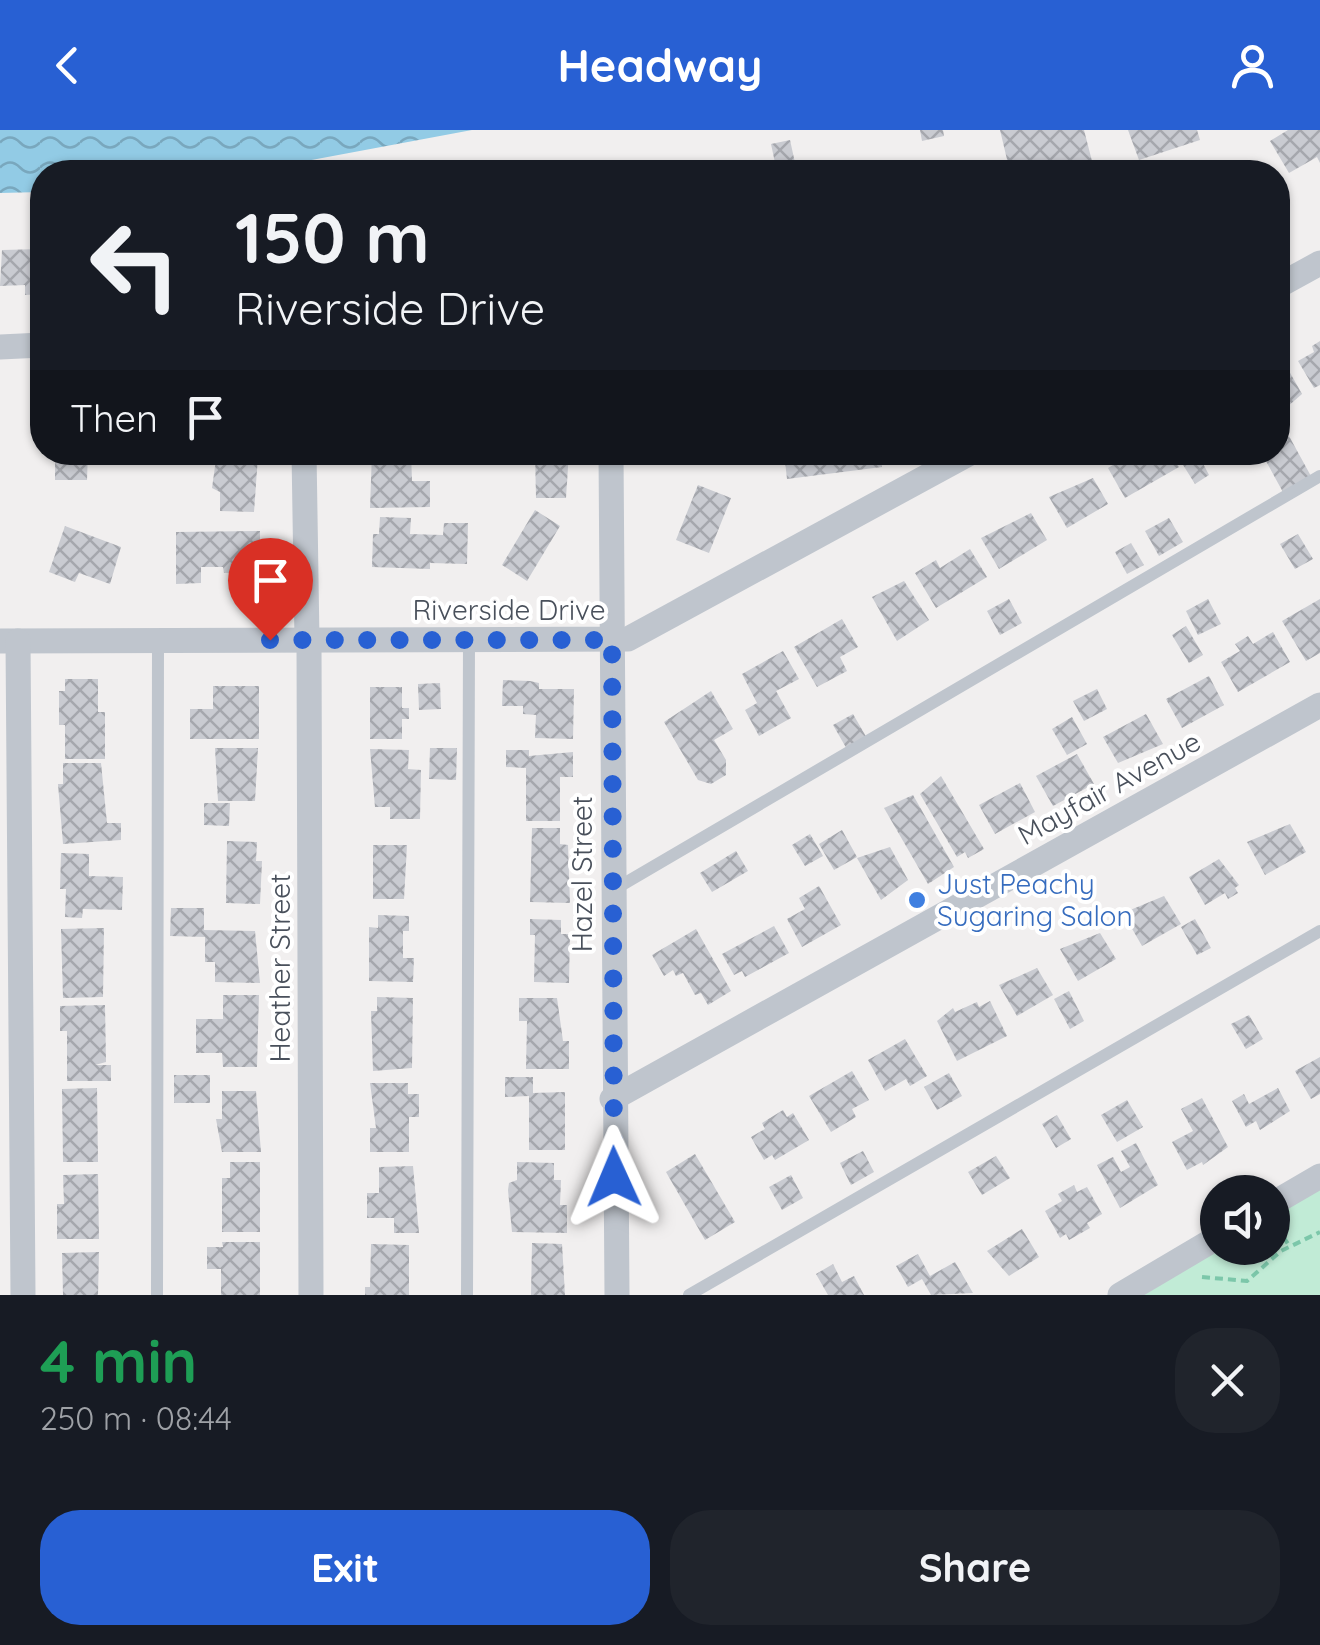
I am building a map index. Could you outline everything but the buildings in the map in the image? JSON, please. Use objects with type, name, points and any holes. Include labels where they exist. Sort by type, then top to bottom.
[{"type":"street","points":[[1290,279],[1320,262]]},
{"type":"street","points":[[0,347],[30,346]]},
{"type":"street","name":"Heather Street","points":[[304,465],[311,1295]]},
{"type":"street","name":"Hazel Street","points":[[612,465],[612,1099],[617,1295]]},
{"type":"street","points":[[922,465],[922,480]]},
{"type":"street","name":"Riverside Drive","points":[[9,641],[628,640],[949,465]]},
{"type":"street","points":[[9,641],[23,1295]]},
{"type":"street","name":"Mayfair Avenue","points":[[612,1099],[1320,704]]},
{"type":"street","points":[[1290,1194],[1320,1176]]},
{"type":"street","points":[[1120,1295],[1200,1248]]},
{"type":"lane","points":[[612,891],[1320,476]]},
{"type":"lane","points":[[157,1295],[158,640]]},
{"type":"lane","points":[[467,1295],[469,640]]},
{"type":"lane","points":[[690,1295],[1320,931]]},
{"type":"path","points":[[1290,1247],[1320,1232]]},
{"type":"path","points":[[1188,1279],[1247,1281],[1267,1265]]},
{"type":"green space","points":[[1320,1186],[1320,1295],[1144,1295],[1200,1260],[1200,1265],[1290,1265],[1290,1205]]},
{"type":"water","points":[[0,130],[472,130],[311,160],[30,160],[30,192],[0,193]]},
{"type":"place","name":"Just Peachy Sugaring Salon","points":[[917,900]]},
{"type":"route","points":[[270,640],[612,640],[614,1177]]}]
